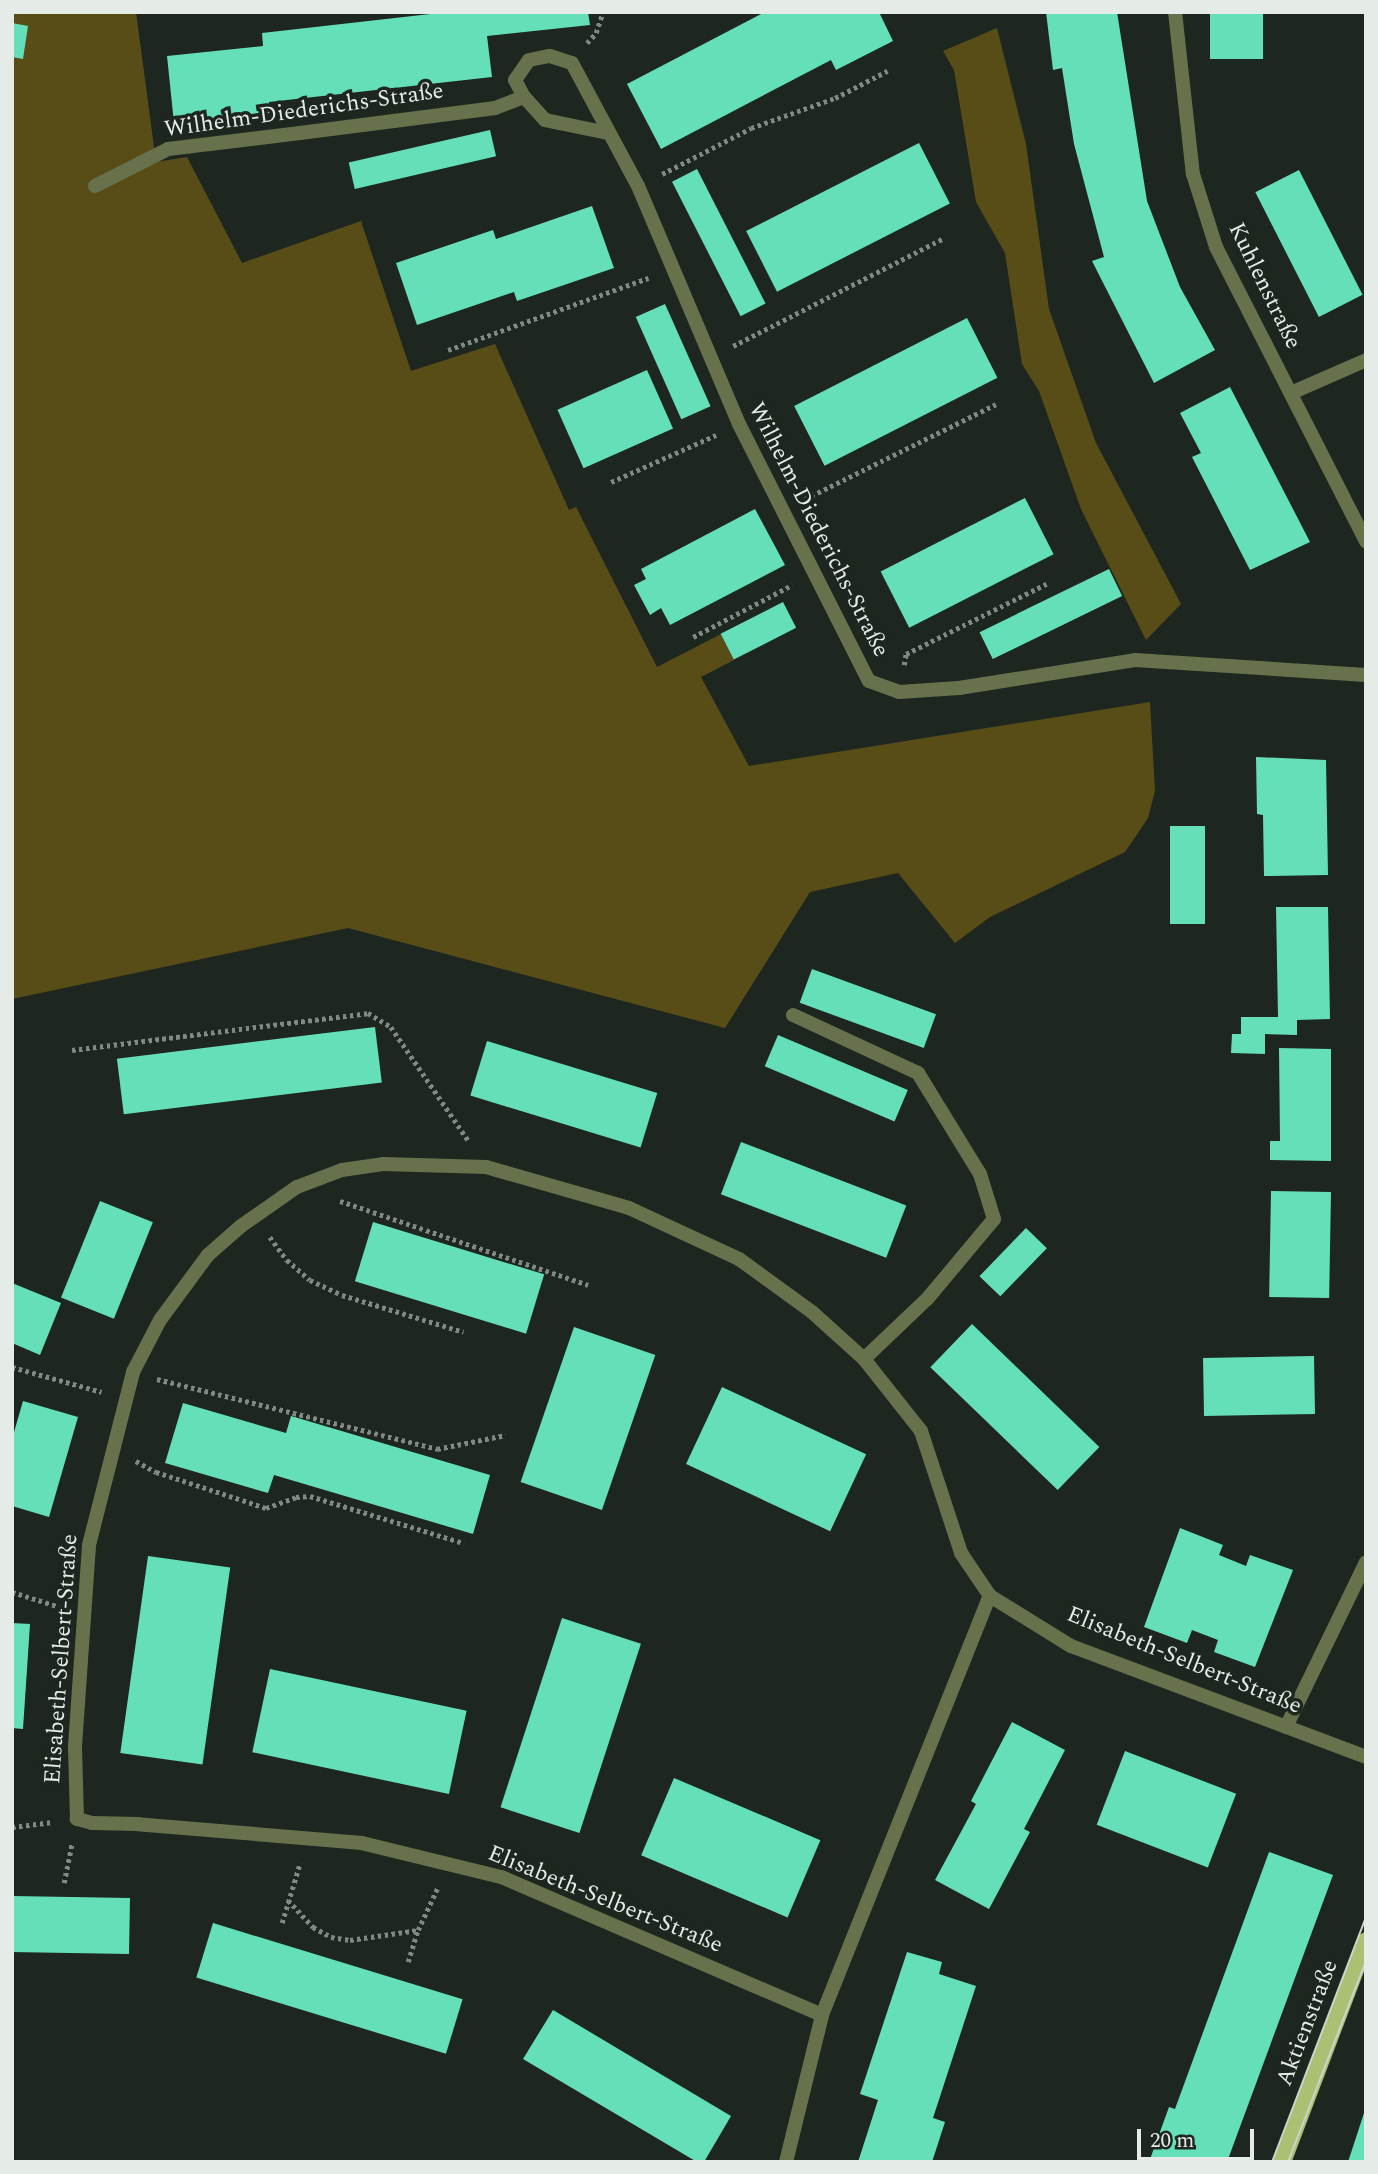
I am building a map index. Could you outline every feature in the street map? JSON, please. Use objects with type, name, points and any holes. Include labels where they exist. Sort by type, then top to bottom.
[{"type":"main road","name":"Aktienstraße","points":[[1282,2162],[1366,1941]]},
{"type":"street","name":"Kuhlenstraße","points":[[1175,12],[1193,174],[1216,247],[1366,542]]},
{"type":"street","name":"Wilhelm-Diederichs-Straße","points":[[95,186],[168,149],[495,108],[524,97],[515,80],[528,60],[550,56],[572,62],[638,186],[739,424],[869,681],[899,692],[959,688],[1135,660],[1366,675]]},
{"type":"street","points":[[524,97],[545,120],[608,133]]},
{"type":"street","points":[[1291,393],[1366,360]]},
{"type":"street","points":[[793,1015],[918,1073],[980,1174],[993,1219],[928,1298],[864,1359]]},
{"type":"street","name":"Elisabeth-Selbert-Straße","points":[[822,2015],[501,1877],[362,1843],[138,1824],[92,1823],[77,1819],[75,1746],[89,1545],[133,1372],[159,1320],[182,1286],[208,1255],[255,1216],[297,1187],[342,1170],[383,1164],[486,1167],[629,1208],[739,1259],[812,1312],[864,1359],[921,1431],[961,1553],[990,1596],[1071,1646],[1366,1758]]},
{"type":"street","points":[[1286,1727],[1366,1562]]},
{"type":"street","points":[[786,2162],[822,2015],[990,1596]]},
{"type":"path","points":[[638,186],[751,128],[835,97],[887,71]]},
{"type":"path","points":[[709,358],[944,237]]},
{"type":"path","points":[[448,350],[671,269]]},
{"type":"path","points":[[783,511],[996,404]]},
{"type":"path","points":[[611,482],[739,424]]},
{"type":"path","points":[[693,637],[816,573]]},
{"type":"path","points":[[899,692],[906,654],[1046,584]]},
{"type":"path","points":[[72,1050],[368,1013],[391,1027],[486,1167]]},
{"type":"path","points":[[297,1187],[588,1285]]},
{"type":"path","points":[[255,1216],[286,1260],[310,1280],[342,1295],[464,1332]]},
{"type":"path","points":[[12,1367],[127,1399]]},
{"type":"path","points":[[133,1372],[437,1450],[506,1435]]},
{"type":"path","points":[[114,1448],[156,1472],[266,1508],[296,1497],[310,1496],[464,1543]]},
{"type":"path","points":[[12,1592],[84,1614]]},
{"type":"path","points":[[12,1827],[77,1819],[64,1883]]},
{"type":"path","points":[[282,1923],[308,1839]]},
{"type":"path","points":[[408,1962],[418,1930],[449,1864]]},
{"type":"path","points":[[288,1900],[313,1927],[331,1937],[350,1940],[418,1930]]},
{"type":"shaded area","points":[[12,12],[136,12],[156,162],[187,157],[242,263],[361,221],[411,371],[495,344],[569,510],[576,507],[657,667],[721,634],[734,660],[701,677],[749,766],[1150,702],[1155,791],[1148,818],[1125,852],[990,917],[955,943],[898,873],[810,892],[725,1028],[348,928],[12,999]]},
{"type":"shaded area","points":[[997,28],[1026,144],[1049,309],[1096,443],[1181,604],[1146,640],[1081,509],[1039,391],[1022,364],[1005,253],[976,202],[954,70],[943,51]]},
{"type":"building","points":[[448,12],[588,12],[590,25],[487,36],[492,77],[269,102],[270,113],[174,123],[167,56],[263,46],[262,33]]},
{"type":"building","points":[[765,12],[879,12],[893,41],[836,70],[831,60],[661,149],[627,84]]},
{"type":"building","points":[[1046,12],[1117,12],[1147,201],[1180,287],[1215,350],[1154,383],[1092,261],[1104,257],[1074,144],[1062,68],[1053,70]]},
{"type":"building","points":[[1210,12],[1263,12],[1263,59],[1210,59]]},
{"type":"building","points":[[12,23],[28,26],[23,59],[12,57]]},
{"type":"building","points":[[490,130],[496,156],[355,189],[349,163]]},
{"type":"building","points":[[919,143],[950,204],[777,292],[746,231]]},
{"type":"building","points":[[697,169],[766,304],[741,316],[672,182]]},
{"type":"building","points":[[1299,170],[1363,295],[1319,317],[1255,192]]},
{"type":"building","points":[[592,206],[614,268],[517,301],[514,292],[417,325],[396,263],[493,230],[496,239]]},
{"type":"building","points":[[665,304],[711,406],[681,419],[636,317]]},
{"type":"building","points":[[967,318],[997,378],[825,466],[794,406]]},
{"type":"building","points":[[647,370],[673,428],[584,468],[557,410]]},
{"type":"building","points":[[1230,387],[1310,542],[1250,570],[1192,457],[1201,453],[1180,413]]},
{"type":"building","points":[[1025,498],[1054,554],[909,628],[881,572]]},
{"type":"building","points":[[755,509],[785,565],[670,625],[661,608],[650,615],[634,585],[646,579],[641,569]]},
{"type":"building","points":[[1109,569],[1122,596],[993,659],[980,632]]},
{"type":"building","points":[[783,602],[796,628],[734,660],[721,634]]},
{"type":"building","points":[[1256,757],[1326,760],[1328,875],[1264,876],[1263,815],[1257,814]]},
{"type":"building","points":[[1170,826],[1205,826],[1205,924],[1170,924]]},
{"type":"building","points":[[1276,907],[1328,907],[1330,1019],[1297,1020],[1297,1035],[1265,1034],[1265,1054],[1231,1053],[1232,1034],[1241,1034],[1241,1017],[1278,1017]]},
{"type":"building","points":[[812,969],[936,1014],[924,1048],[800,1003]]},
{"type":"building","points":[[375,1027],[382,1083],[124,1114],[117,1059]]},
{"type":"building","points":[[778,1035],[908,1090],[895,1121],[765,1066]]},
{"type":"building","points":[[487,1041],[657,1093],[641,1148],[470,1096]]},
{"type":"building","points":[[1279,1048],[1331,1049],[1331,1161],[1270,1160],[1270,1141],[1280,1141]]},
{"type":"building","points":[[741,1142],[906,1205],[886,1258],[721,1194]]},
{"type":"building","points":[[1271,1191],[1331,1192],[1329,1298],[1269,1297]]},
{"type":"building","points":[[100,1201],[153,1222],[114,1319],[61,1297]]},
{"type":"building","points":[[373,1222],[544,1274],[526,1334],[355,1281]]},
{"type":"building","points":[[1026,1228],[1047,1248],[1000,1296],[979,1276]]},
{"type":"building","points":[[12,1283],[61,1303],[40,1355],[12,1343]]},
{"type":"building","points":[[972,1324],[1099,1447],[1058,1490],[930,1367]]},
{"type":"building","points":[[574,1327],[655,1355],[602,1510],[521,1482]]},
{"type":"building","points":[[1314,1356],[1315,1414],[1204,1416],[1203,1358]]},
{"type":"building","points":[[722,1387],[866,1454],[830,1531],[686,1464]]},
{"type":"building","points":[[23,1401],[78,1417],[49,1517],[12,1506],[12,1439]]},
{"type":"building","points":[[183,1403],[286,1433],[291,1416],[490,1475],[473,1534],[274,1475],[268,1493],[165,1463]]},
{"type":"building","points":[[1180,1528],[1223,1545],[1219,1555],[1246,1566],[1250,1555],[1293,1570],[1255,1667],[1214,1652],[1218,1640],[1192,1630],[1187,1643],[1144,1627]]},
{"type":"building","points":[[148,1556],[230,1568],[202,1765],[120,1753]]},
{"type":"building","points":[[562,1618],[641,1644],[579,1833],[501,1807]]},
{"type":"building","points":[[12,1623],[30,1624],[23,1729],[12,1728]]},
{"type":"building","points":[[270,1669],[467,1711],[449,1794],[252,1752]]},
{"type":"building","points":[[1012,1722],[1065,1750],[1024,1829],[1030,1832],[989,1909],[935,1880],[976,1804],[971,1801]]},
{"type":"building","points":[[1125,1751],[1236,1794],[1208,1867],[1097,1825]]},
{"type":"building","points":[[674,1778],[820,1840],[788,1917],[641,1855]]},
{"type":"building","points":[[1269,1852],[1333,1875],[1227,2162],[1149,2162],[1169,2107],[1175,2109]]},
{"type":"building","points":[[12,1896],[130,1898],[129,1954],[12,1952]]},
{"type":"building","points":[[213,1923],[463,1999],[446,2054],[196,1978]]},
{"type":"building","points":[[907,1952],[942,1962],[939,1974],[976,1986],[933,2118],[945,2122],[932,2162],[858,2162],[878,2100],[860,2094]]},
{"type":"building","points":[[553,2010],[731,2116],[704,2162],[697,2162],[523,2059]]},
{"type":"building","points":[[1365,2110],[1366,2162],[1348,2162]]},
{"type":"tram line","points":[[1272,2162],[1366,1917]]},
{"type":"tram line","points":[[1288,2162],[1366,1961]]}]
